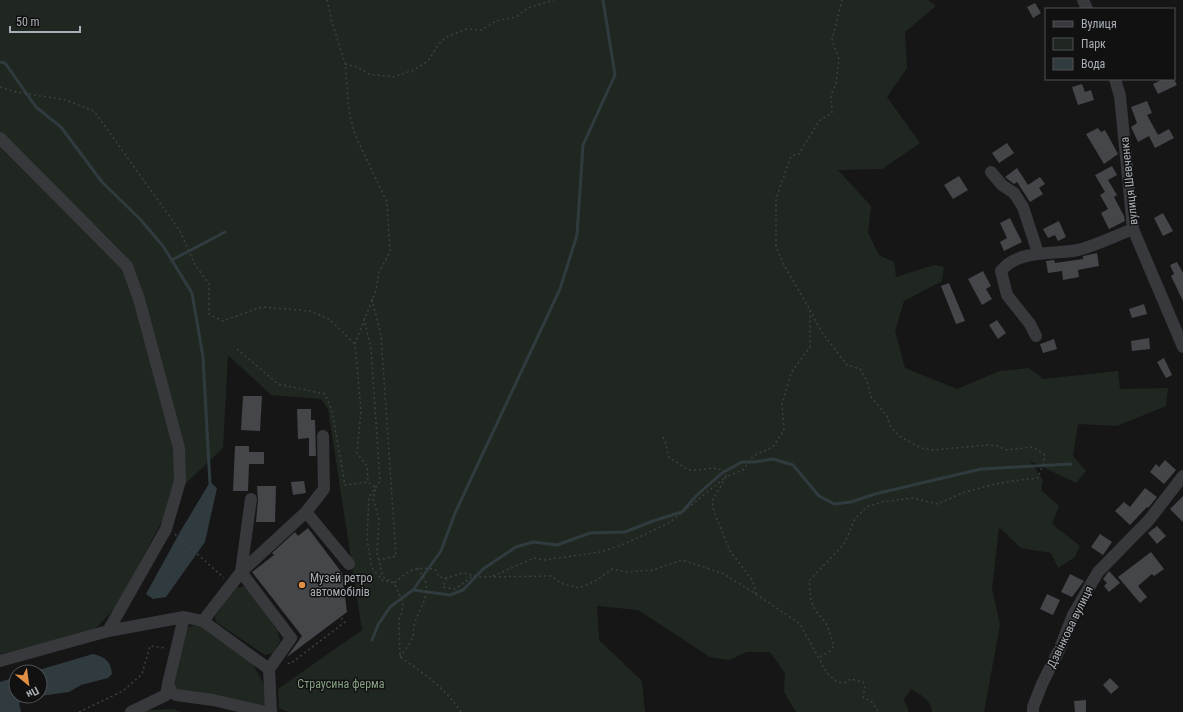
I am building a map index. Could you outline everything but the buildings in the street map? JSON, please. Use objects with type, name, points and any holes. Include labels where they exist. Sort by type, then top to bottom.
[{"type":"street","name":"вулиця Шевченка","points":[[1115,80],[1120,96],[1133,229],[1183,347]]},
{"type":"street","points":[[0,138],[127,266],[139,299],[179,448],[180,481],[166,529],[108,631]]},
{"type":"street","points":[[991,172],[1002,185],[1014,193],[1023,208],[1038,253]]},
{"type":"street","points":[[1036,336],[1030,324],[1007,294],[1001,271],[1007,264],[1038,253],[1057,254],[1079,249],[1133,229]]},
{"type":"street","points":[[203,621],[241,572],[306,512],[324,489],[323,436]]},
{"type":"street","name":"Дзвінкова вулиця","points":[[1033,712],[1033,707],[1042,684],[1060,648],[1073,614],[1098,572],[1149,520],[1183,476]]},
{"type":"street","points":[[251,499],[241,572],[291,638],[269,669],[271,712]]},
{"type":"street","points":[[306,512],[349,564]]},
{"type":"street","points":[[131,712],[166,696],[184,617]]},
{"type":"street","points":[[0,661],[108,631],[184,617],[203,621],[269,669]]},
{"type":"street","points":[[168,684],[172,692],[176,695],[213,700],[265,712]]},
{"type":"path","points":[[327,0],[345,64],[349,111],[355,135],[387,202],[390,252],[379,272],[372,299],[355,344],[361,411],[356,453],[367,466],[368,482]]},
{"type":"path","points":[[345,64],[357,67],[369,74],[393,77],[414,70],[428,61],[438,45],[446,37],[467,29],[482,30],[496,21],[516,17],[528,8],[554,0]]},
{"type":"path","points":[[818,658],[830,651],[834,645],[826,623],[815,610],[811,601],[809,581],[844,544],[855,519],[866,507],[882,502],[912,498],[938,504],[962,493],[991,485],[1038,478],[1044,462],[1044,454],[1032,447],[1006,450],[988,444],[932,450],[921,448],[899,436],[890,426],[887,416],[871,397],[867,381],[860,369],[847,365],[821,331],[784,265],[776,247],[776,199],[792,156],[799,154],[819,121],[832,114],[831,95],[836,84],[839,59],[832,40],[842,0]]},
{"type":"path","points":[[0,87],[16,92],[66,100],[94,111],[180,231],[195,265],[209,284],[209,314],[223,321],[262,307],[310,311],[329,319],[355,344]]},
{"type":"path","points":[[372,299],[381,335],[396,556],[379,560]]},
{"type":"path","points":[[492,577],[534,558],[544,560],[601,552],[624,544],[669,523],[726,477],[743,470],[753,456],[773,447],[784,430],[782,404],[791,372],[810,347],[810,310]]},
{"type":"path","points":[[364,318],[371,349],[380,481],[369,497],[367,539],[372,568],[383,581],[394,582],[417,568],[435,569],[439,577],[446,578],[462,573],[481,577],[551,576],[563,584],[579,588],[597,580],[612,569],[626,572],[653,570],[682,560],[722,573],[800,624],[827,674],[837,682],[844,683],[851,679],[863,682],[863,696],[873,703],[878,712]]},
{"type":"path","points":[[237,349],[278,384],[325,394],[332,411],[345,485],[368,482],[376,488]]},
{"type":"path","points":[[662,435],[669,458],[680,465],[690,470],[717,468],[726,473],[726,477],[712,501],[714,512],[730,551],[753,581],[756,594]]},
{"type":"path","points":[[376,488],[373,499],[379,519],[377,553],[383,577],[394,582],[403,602],[402,612],[398,620],[400,657]]},
{"type":"path","points":[[173,532],[217,572]]},
{"type":"path","points":[[400,657],[413,636],[414,626],[426,598],[427,588],[424,576],[417,568]]},
{"type":"path","points":[[446,578],[442,587],[455,588],[472,576]]},
{"type":"path","points":[[278,656],[290,664],[346,622],[340,617]]},
{"type":"path","points":[[79,712],[123,691],[142,674],[150,646],[172,648]]},
{"type":"path","points":[[400,657],[437,683],[450,696],[461,712]]},
{"type":"green space","name":"Страусина ферма","points":[[0,0],[928,0],[936,6],[905,32],[907,68],[887,97],[920,143],[882,169],[838,170],[871,206],[868,233],[879,255],[894,262],[896,277],[934,265],[944,267],[942,281],[904,301],[895,331],[905,368],[957,389],[1000,371],[1029,368],[1043,379],[1118,371],[1120,389],[1168,388],[1166,406],[1117,426],[1078,424],[1073,456],[1086,471],[1076,483],[1030,461],[1043,480],[1041,490],[1059,506],[1052,524],[1080,546],[1075,557],[1058,568],[1051,553],[1021,548],[999,527],[992,589],[1000,625],[984,712],[932,712],[928,701],[911,689],[904,699],[909,712],[796,712],[784,692],[785,673],[770,652],[747,652],[729,660],[710,657],[638,610],[597,606],[599,640],[642,681],[645,712],[288,712],[279,708],[278,689],[362,630],[328,409],[321,399],[271,395],[228,355],[223,448],[179,490],[115,608],[93,631],[0,654]]},
{"type":"green space","points":[[246,586],[278,632],[280,641],[273,653],[265,655],[216,622],[215,617],[235,588]]},
{"type":"green space","points":[[196,625],[202,626],[253,664],[265,687],[266,708],[176,691],[173,688],[185,628]]},
{"type":"green space","points":[[173,709],[181,712],[142,712],[147,710]]},
{"type":"water","points":[[210,482],[217,488],[205,542],[166,597],[153,599],[146,594],[180,532]]},
{"type":"water","points":[[93,654],[107,660],[112,674],[108,678],[81,685],[69,692],[48,695],[48,667]]},
{"type":"water","points":[[8,680],[8,704],[19,704],[21,712],[0,712],[0,682]]},
{"type":"waterway","points":[[372,640],[378,625],[390,607],[413,590],[441,551],[455,513],[560,289],[577,235],[583,145],[615,75],[603,0]]},
{"type":"waterway","points":[[0,62],[5,63],[36,107],[61,127],[102,182],[140,219],[163,246],[192,293],[203,357],[210,484]]},
{"type":"waterway","points":[[172,260],[225,232]]},
{"type":"waterway","points":[[413,590],[450,595],[463,590],[483,569],[516,547],[533,542],[557,545],[590,533],[625,532],[682,512],[696,496],[722,473],[742,462],[773,459],[793,465],[819,496],[834,504],[851,502],[875,494],[981,469],[1071,464]]},
{"type":"place","name":"Музей ретро автомобілів","points":[[302,585]]}]
